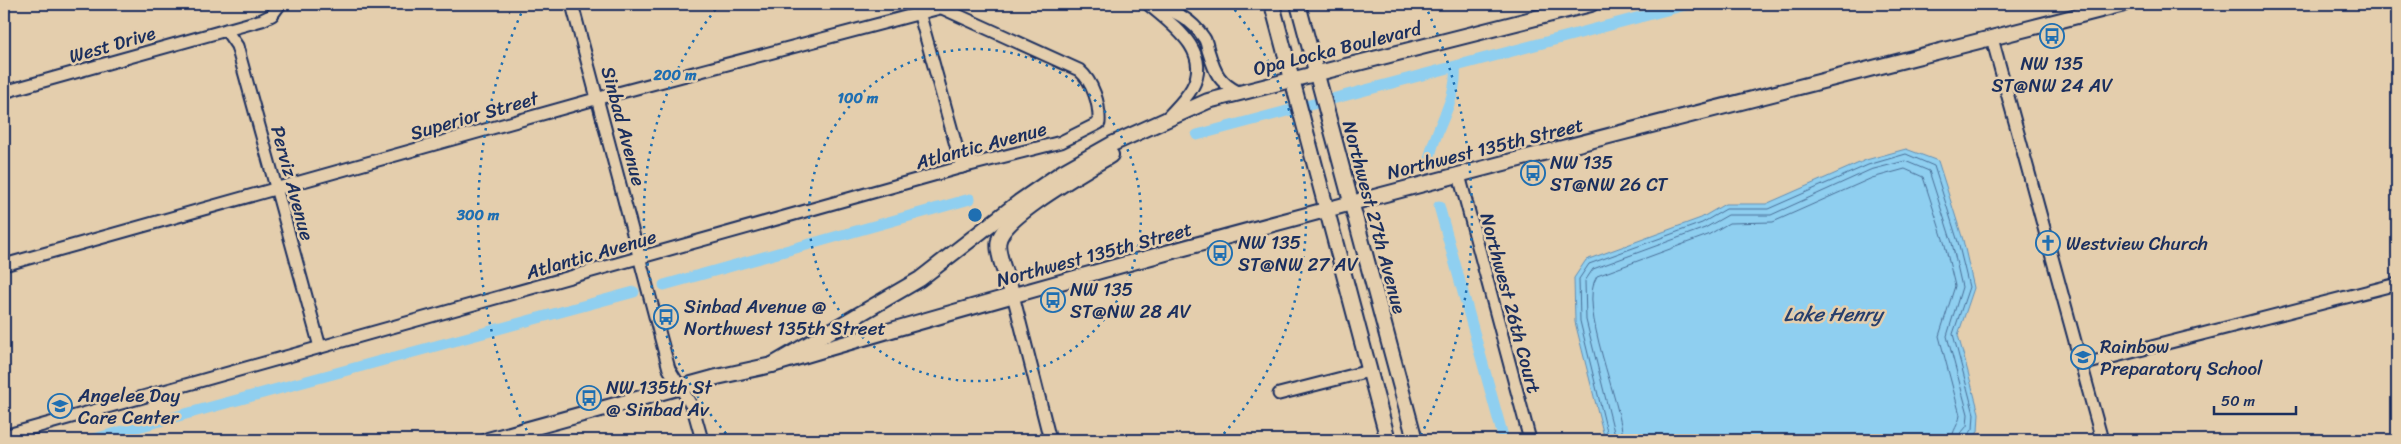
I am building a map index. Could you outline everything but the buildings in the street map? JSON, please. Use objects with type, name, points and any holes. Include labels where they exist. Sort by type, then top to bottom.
[{"type":"main road","points":[[1272,4],[1388,440]]},
{"type":"main road","name":"Northwest 27th Avenue","points":[[1298,4],[1414,440]]},
{"type":"main road","name":"Opa Locka Boulevard","points":[[681,387],[772,365],[920,280],[1018,202],[1064,171],[1126,138],[1208,101],[1238,92],[1319,80],[1591,4]]},
{"type":"main road","name":"Northwest 135th Street","points":[[772,365],[1013,295],[1352,202],[2124,4]]},
{"type":"main road","points":[[1013,295],[999,252],[998,241],[1003,231],[1046,196],[1119,150],[1126,138]]},
{"type":"main road","points":[[488,440],[681,387]]},
{"type":"street","name":"West Drive","points":[[4,92],[267,18],[280,4]]},
{"type":"street","name":"Sinbad Avenue","points":[[572,4],[599,98],[669,369],[693,408],[702,440]]},
{"type":"street","name":"Superior Street","points":[[4,265],[599,98],[955,4]]},
{"type":"street","name":"Opa Locka Boulevard","points":[[1149,4],[1172,10],[1186,17],[1205,39],[1221,82],[1238,92]]},
{"type":"street","points":[[1149,4],[1189,41],[1196,62],[1193,87],[1166,119]]},
{"type":"street","name":"Atlantic Avenue","points":[[4,436],[962,167],[1061,142],[1099,123],[1100,116],[1090,81],[1079,70],[1053,56],[942,8]]},
{"type":"street","points":[[919,12],[962,167]]},
{"type":"street","name":"Perviz Avenue","points":[[226,30],[237,46],[320,347]]},
{"type":"street","points":[[1992,38],[2102,440]]},
{"type":"street","name":"Northwest 26th Court","points":[[1458,174],[1530,440]]},
{"type":"street","points":[[2081,366],[2397,284]]},
{"type":"street","points":[[1013,295],[1047,439]]},
{"type":"street","points":[[1279,394],[1369,371]]},
{"type":"water","name":"Lake Henry","points":[[1906,149],[1938,161],[1963,240],[1974,288],[1958,335],[1979,413],[1978,432],[1969,440],[1605,440],[1575,322],[1574,278],[1586,260],[1701,218],[1725,204],[1766,204],[1866,160]]},
{"type":"waterway","points":[[1197,135],[1689,4]]},
{"type":"waterway","points":[[1430,156],[1450,101],[1455,79],[1455,67]]},
{"type":"waterway","points":[[664,285],[970,199]]},
{"type":"waterway","points":[[1439,206],[1504,440]]},
{"type":"waterway","points":[[90,440],[634,292]]},
{"type":"place","name":"NW 135 ST@NW 24 AV","points":[[2052,36]]},
{"type":"place","name":"NW 135 ST@NW 26 CT","points":[[1533,173]]},
{"type":"place","name":"Westview Church","points":[[2048,243]]},
{"type":"place","name":"NW 135 ST@NW 27 AV","points":[[1220,253]]},
{"type":"place","name":"NW 135 ST@NW 28 AV","points":[[1053,300]]},
{"type":"place","name":"Sinbad Avenue @ Northwest 135th Street","points":[[666,317]]},
{"type":"place","name":"Rainbow Preparatory School","points":[[2083,357]]},
{"type":"place","name":"NW 135th St @ Sinbad Av","points":[[589,398]]},
{"type":"place","name":"Angelee Day Care Center","points":[[60,406]]}]
